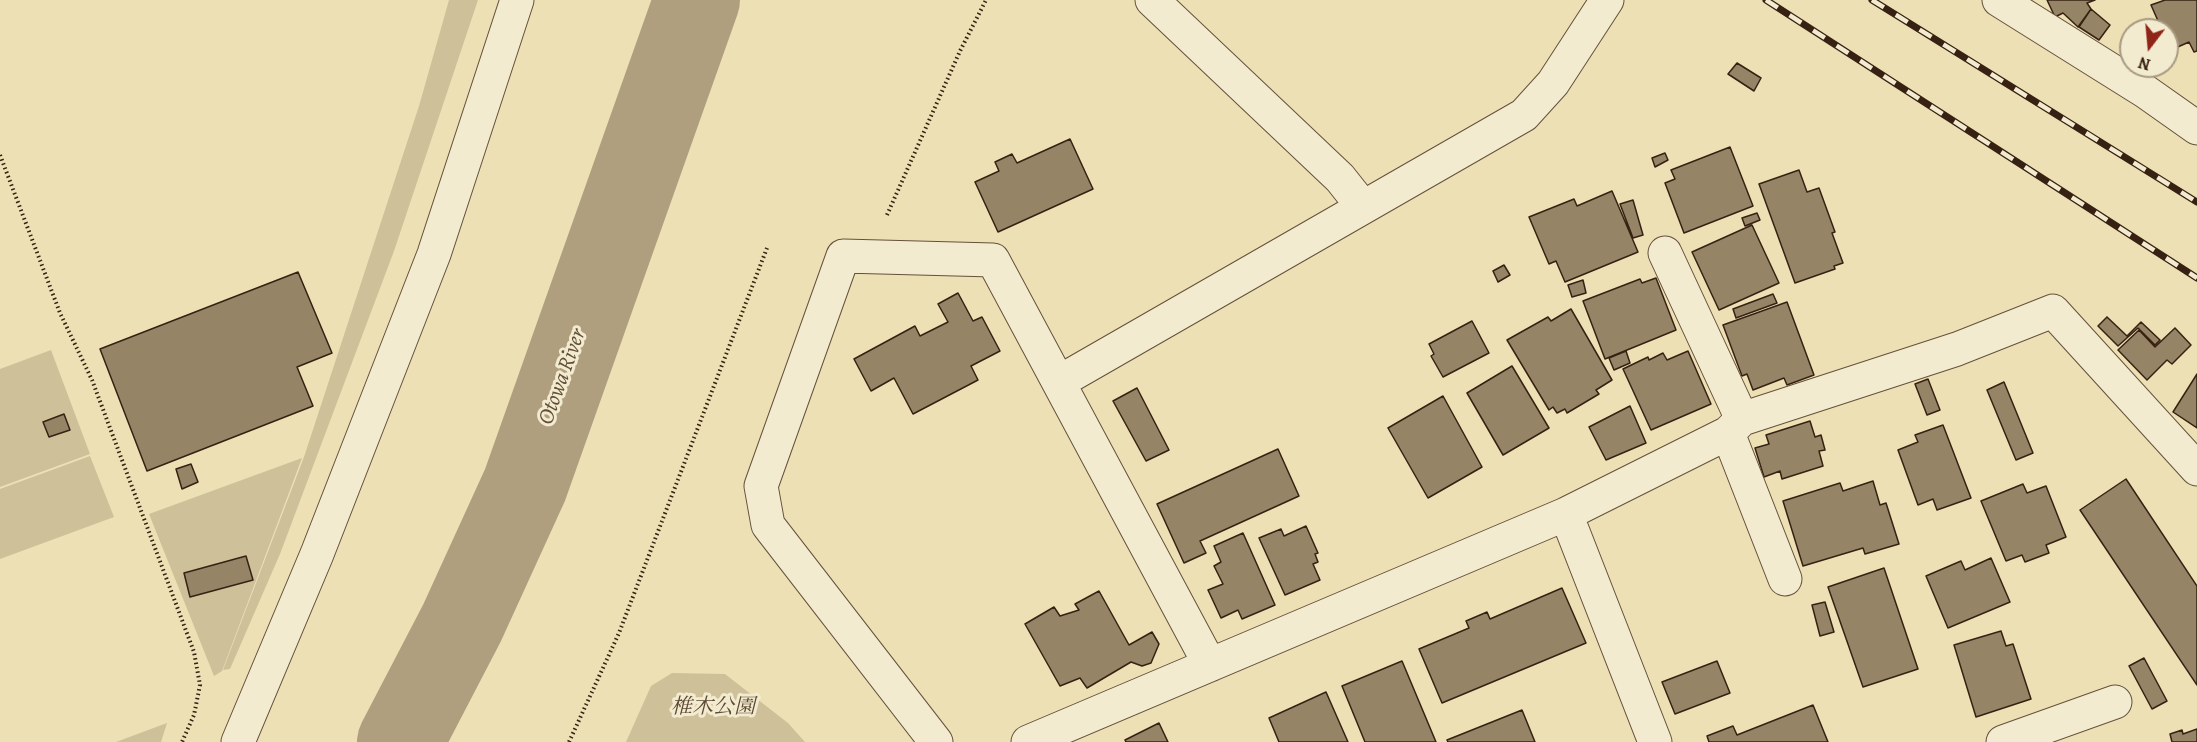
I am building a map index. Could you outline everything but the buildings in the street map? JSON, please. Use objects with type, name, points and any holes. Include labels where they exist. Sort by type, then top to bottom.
[{"type":"street","points":[[238,742],[317,554],[434,254],[517,0]]},
{"type":"street","points":[[1152,0],[1340,178],[1363,207]]},
{"type":"street","points":[[1059,382],[1524,115],[1553,83],[1606,0]]},
{"type":"street","points":[[1999,0],[2146,92],[2197,128]]},
{"type":"street","points":[[1665,253],[1735,426],[1785,579]]},
{"type":"street","points":[[936,742],[768,525],[761,486],[843,256],[993,260],[1210,665]]},
{"type":"street","points":[[1028,742],[1566,514],[1735,426],[1957,349],[2053,311],[2197,469]]},
{"type":"street","points":[[1566,514],[1655,742]]},
{"type":"street","points":[[2003,742],[2115,702]]},
{"type":"path","points":[[874,256],[879,233],[960,51],[986,0]]},
{"type":"path","points":[[0,156],[60,313],[92,380],[194,652],[200,685],[194,715],[182,742]]},
{"type":"path","points":[[569,742],[619,633],[767,248]]},
{"type":"green space","points":[[449,0],[478,0],[394,251],[280,554],[230,669],[223,670],[304,457],[419,106]]},
{"type":"green space","points":[[51,350],[90,454],[0,487],[0,369]]},
{"type":"green space","points":[[90,456],[114,517],[0,559],[0,489]]},
{"type":"green space","points":[[302,458],[222,671],[214,676],[149,514]]},
{"type":"green space","name":"椎木公園","points":[[672,673],[725,674],[788,723],[805,742],[626,742],[651,686]]},
{"type":"green space","points":[[167,723],[161,742],[116,742]]},
{"type":"waterway","name":"Otowa River","points":[[400,742],[462,623],[525,485],[697,0]]},
{"type":"railway","points":[[1766,0],[2197,278]]},
{"type":"railway","points":[[1872,0],[2197,202]]}]
